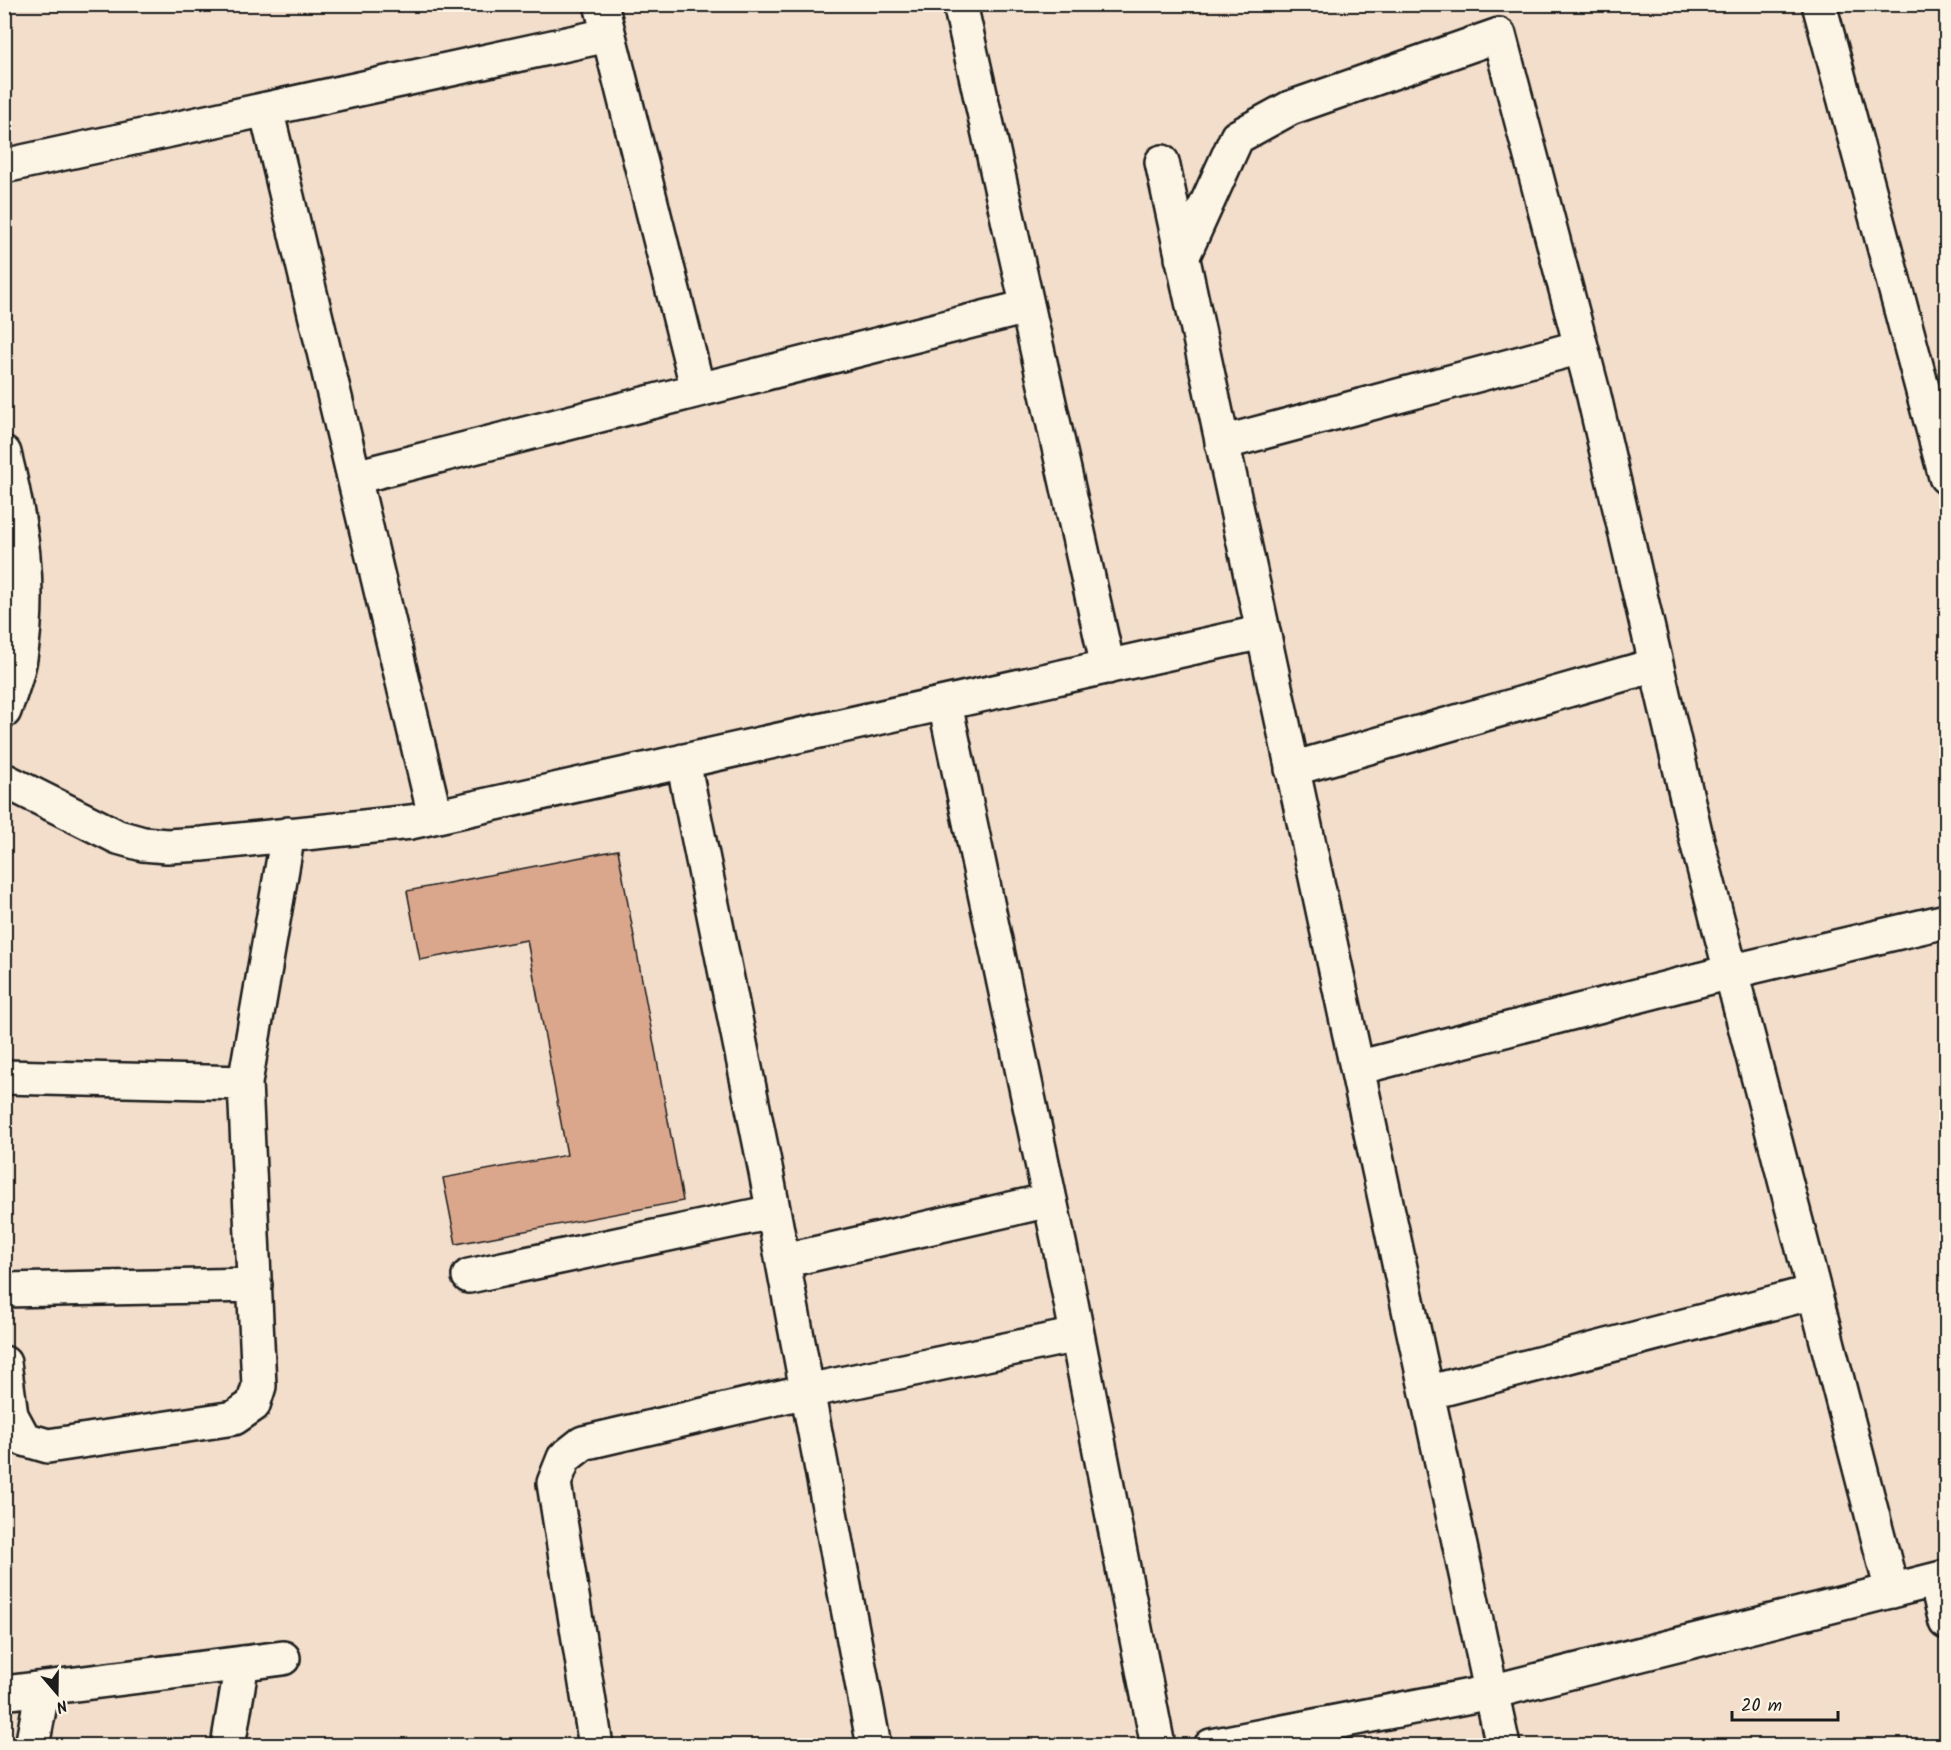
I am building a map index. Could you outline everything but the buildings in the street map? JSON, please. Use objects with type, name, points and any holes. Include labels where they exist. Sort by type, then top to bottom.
[{"type":"street","points":[[960,4],[1108,667]]},
{"type":"street","points":[[1819,4],[1947,477]]},
{"type":"street","points":[[4,166],[266,109],[605,20],[698,390]]},
{"type":"street","points":[[1182,258],[1237,137],[1290,108],[1499,35],[1581,347],[1730,972],[1892,1591]]},
{"type":"street","points":[[266,109],[435,816]]},
{"type":"street","points":[[1162,162],[1503,1746]]},
{"type":"street","points":[[354,477],[1028,307]]},
{"type":"street","points":[[1222,443],[1581,347]]},
{"type":"street","points":[[4,453],[18,507],[25,555],[26,611],[20,660],[4,711]]},
{"type":"street","points":[[4,780],[118,837],[143,844],[190,845],[411,822],[1263,632]]},
{"type":"street","points":[[1292,769],[1656,665]]},
{"type":"street","points":[[945,704],[1050,1200],[1158,1746]]},
{"type":"street","points":[[683,761],[783,1261],[874,1746]]},
{"type":"street","points":[[4,1363],[11,1415],[24,1439],[48,1446],[234,1418],[253,1405],[259,1386],[245,1083],[288,834]]},
{"type":"street","points":[[1357,1068],[1730,972],[1947,921]]},
{"type":"street","points":[[4,1077],[245,1083]]},
{"type":"street","points":[[783,1261],[1050,1200]]},
{"type":"street","points":[[469,1276],[773,1212]]},
{"type":"street","points":[[4,1290],[255,1285]]},
{"type":"street","points":[[1427,1393],[1814,1292]]},
{"type":"street","points":[[596,1746],[554,1483],[564,1458],[583,1443],[807,1391],[1077,1335]]},
{"type":"street","points":[[1211,1746],[1491,1692],[1941,1579],[1947,1622]]},
{"type":"street","points":[[4,1693],[283,1658]]},
{"type":"street","points":[[228,1746],[242,1664]]},
{"type":"street","points":[[32,1746],[43,1688]]}]
